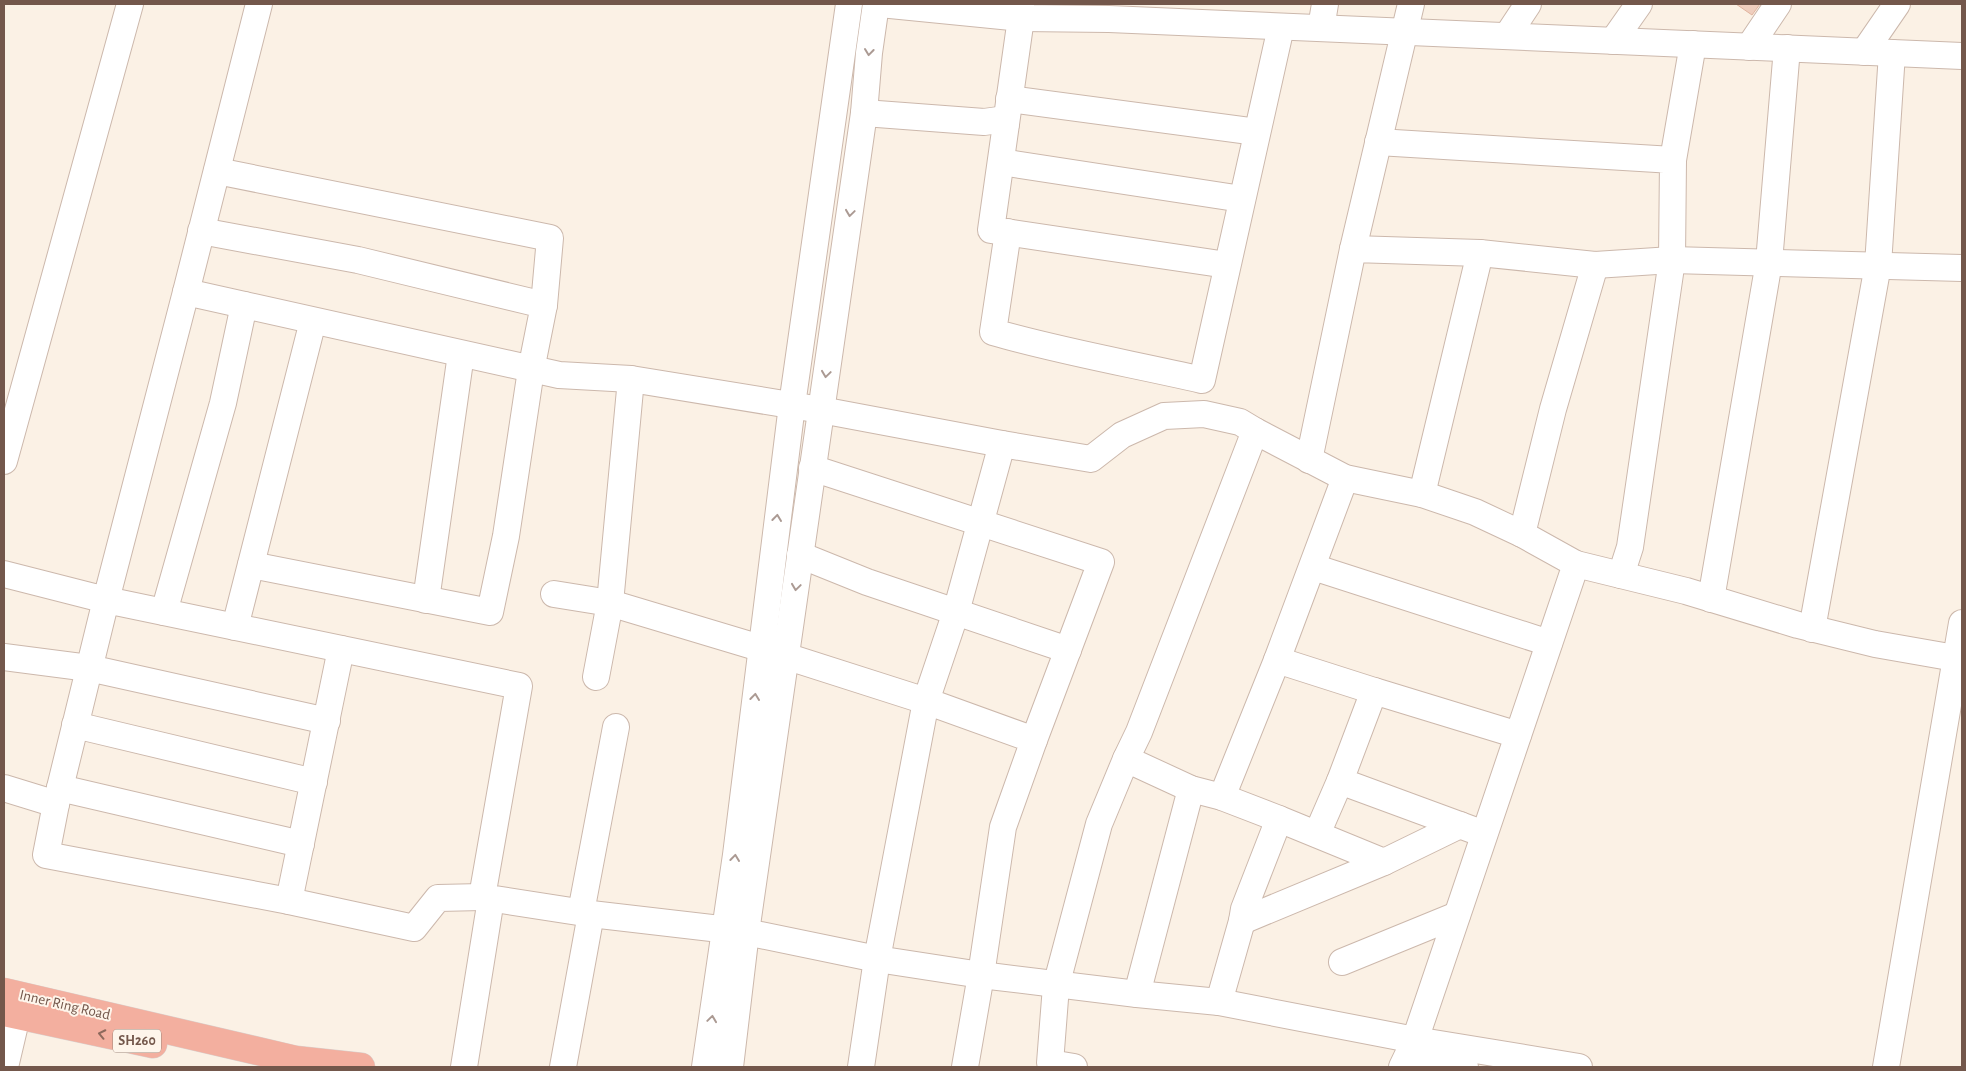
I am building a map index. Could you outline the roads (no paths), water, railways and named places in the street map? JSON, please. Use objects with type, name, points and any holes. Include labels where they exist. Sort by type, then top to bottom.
[{"type":"highway","name":"Inner Ring Road","points":[[4,992],[296,1060],[361,1067]]},
{"type":"highway","name":"Inner Ring Road","points":[[11,1014],[268,1067]]},
{"type":"street","points":[[4,461],[130,4]]},
{"type":"street","points":[[259,4],[106,600],[58,796],[46,855],[289,901],[414,928],[438,898],[487,898],[586,913],[736,931],[877,959],[1056,986],[1219,1002],[1415,1040],[1579,1067]]},
{"type":"street","points":[[730,1067],[736,931],[760,648],[792,405],[849,4]]},
{"type":"street","points":[[705,1067],[736,931],[786,656],[864,113],[869,53],[876,4]]},
{"type":"street","points":[[880,4],[1020,11],[1214,14],[1281,27],[1323,16],[1404,32],[1962,56]]},
{"type":"street","points":[[1309,460],[1353,249],[1411,4]]},
{"type":"street","points":[[1507,36],[1528,4]]},
{"type":"street","points":[[1613,41],[1639,4]]},
{"type":"street","points":[[1749,47],[1778,4]]},
{"type":"street","points":[[1864,52],[1897,4]]},
{"type":"street","points":[[1020,11],[991,230],[1227,265]]},
{"type":"street","points":[[1008,232],[993,332],[1058,349],[1202,380],[1281,27]]},
{"type":"street","points":[[1621,575],[1632,538],[1672,260],[1673,160],[1693,44]]},
{"type":"street","points":[[1711,599],[1769,262],[1787,48]]},
{"type":"street","points":[[1812,629],[1878,265],[1892,53]]},
{"type":"street","points":[[864,113],[984,122],[1006,119],[1008,111]]},
{"type":"street","points":[[1008,111],[1257,132]]},
{"type":"street","points":[[1378,142],[1673,160]]},
{"type":"street","points":[[1001,162],[1242,199]]},
{"type":"street","points":[[216,171],[550,238],[544,305],[531,370],[506,536],[490,612],[251,565]]},
{"type":"street","points":[[201,231],[358,260],[544,305]]},
{"type":"street","points":[[1353,249],[1480,253],[1595,265],[1672,260],[1962,268]]},
{"type":"street","points":[[1422,494],[1480,253]]},
{"type":"street","points":[[1522,534],[1553,409],[1595,265]]},
{"type":"street","points":[[186,292],[558,375],[631,379],[792,405],[1002,444],[1092,458],[1122,435],[1164,416],[1204,414],[1240,422],[1346,478],[1422,494],[1475,512],[1522,534],[1576,564],[1711,599],[1812,629],[1875,644],[1956,658]]},
{"type":"street","points":[[164,612],[223,403],[244,305]]},
{"type":"street","points":[[235,627],[312,321]]},
{"type":"street","points":[[426,600],[461,354]]},
{"type":"street","points":[[596,677],[610,602],[631,379]]},
{"type":"street","points":[[1074,1067],[1050,1064],[1056,986],[1099,824],[1139,732],[1255,431]]},
{"type":"street","points":[[862,1067],[877,959],[926,701],[956,612],[979,522],[1002,444]]},
{"type":"street","points":[[812,468],[1101,562],[1002,826],[981,975],[965,1067]]},
{"type":"street","points":[[1222,797],[1277,660],[1346,478]]},
{"type":"street","points":[[800,555],[867,582],[1068,650]]},
{"type":"street","points":[[1402,1067],[1415,1040],[1576,564]]},
{"type":"street","points":[[1313,567],[1549,643]]},
{"type":"street","points":[[4,574],[106,600],[519,686],[464,1067]]},
{"type":"street","points":[[554,594],[610,602],[926,701],[1034,740]]},
{"type":"street","points":[[1887,1067],[1962,623]]},
{"type":"street","points":[[289,901],[341,649]]},
{"type":"street","points":[[4,657],[89,668],[326,721]]},
{"type":"street","points":[[1277,660],[1518,735]]},
{"type":"street","points":[[1317,834],[1340,781],[1374,691]]},
{"type":"street","points":[[75,725],[314,782]]},
{"type":"street","points":[[563,1067],[616,727]]},
{"type":"street","points":[[1126,759],[1191,789],[1222,797],[1384,862]]},
{"type":"street","points":[[1340,781],[1484,834]]},
{"type":"street","points":[[4,788],[58,796],[301,844]]},
{"type":"street","points":[[1137,994],[1191,789]]},
{"type":"street","points":[[1219,1002],[1244,909],[1279,819]]},
{"type":"street","points":[[1242,921],[1384,862],[1460,825]]},
{"type":"street","points":[[1342,962],[1457,915]]},
{"type":"street","points":[[5,1067],[11,1014]]},
{"type":"street","points":[[1426,1067],[1432,1062],[1439,1061],[1466,1067]]}]
